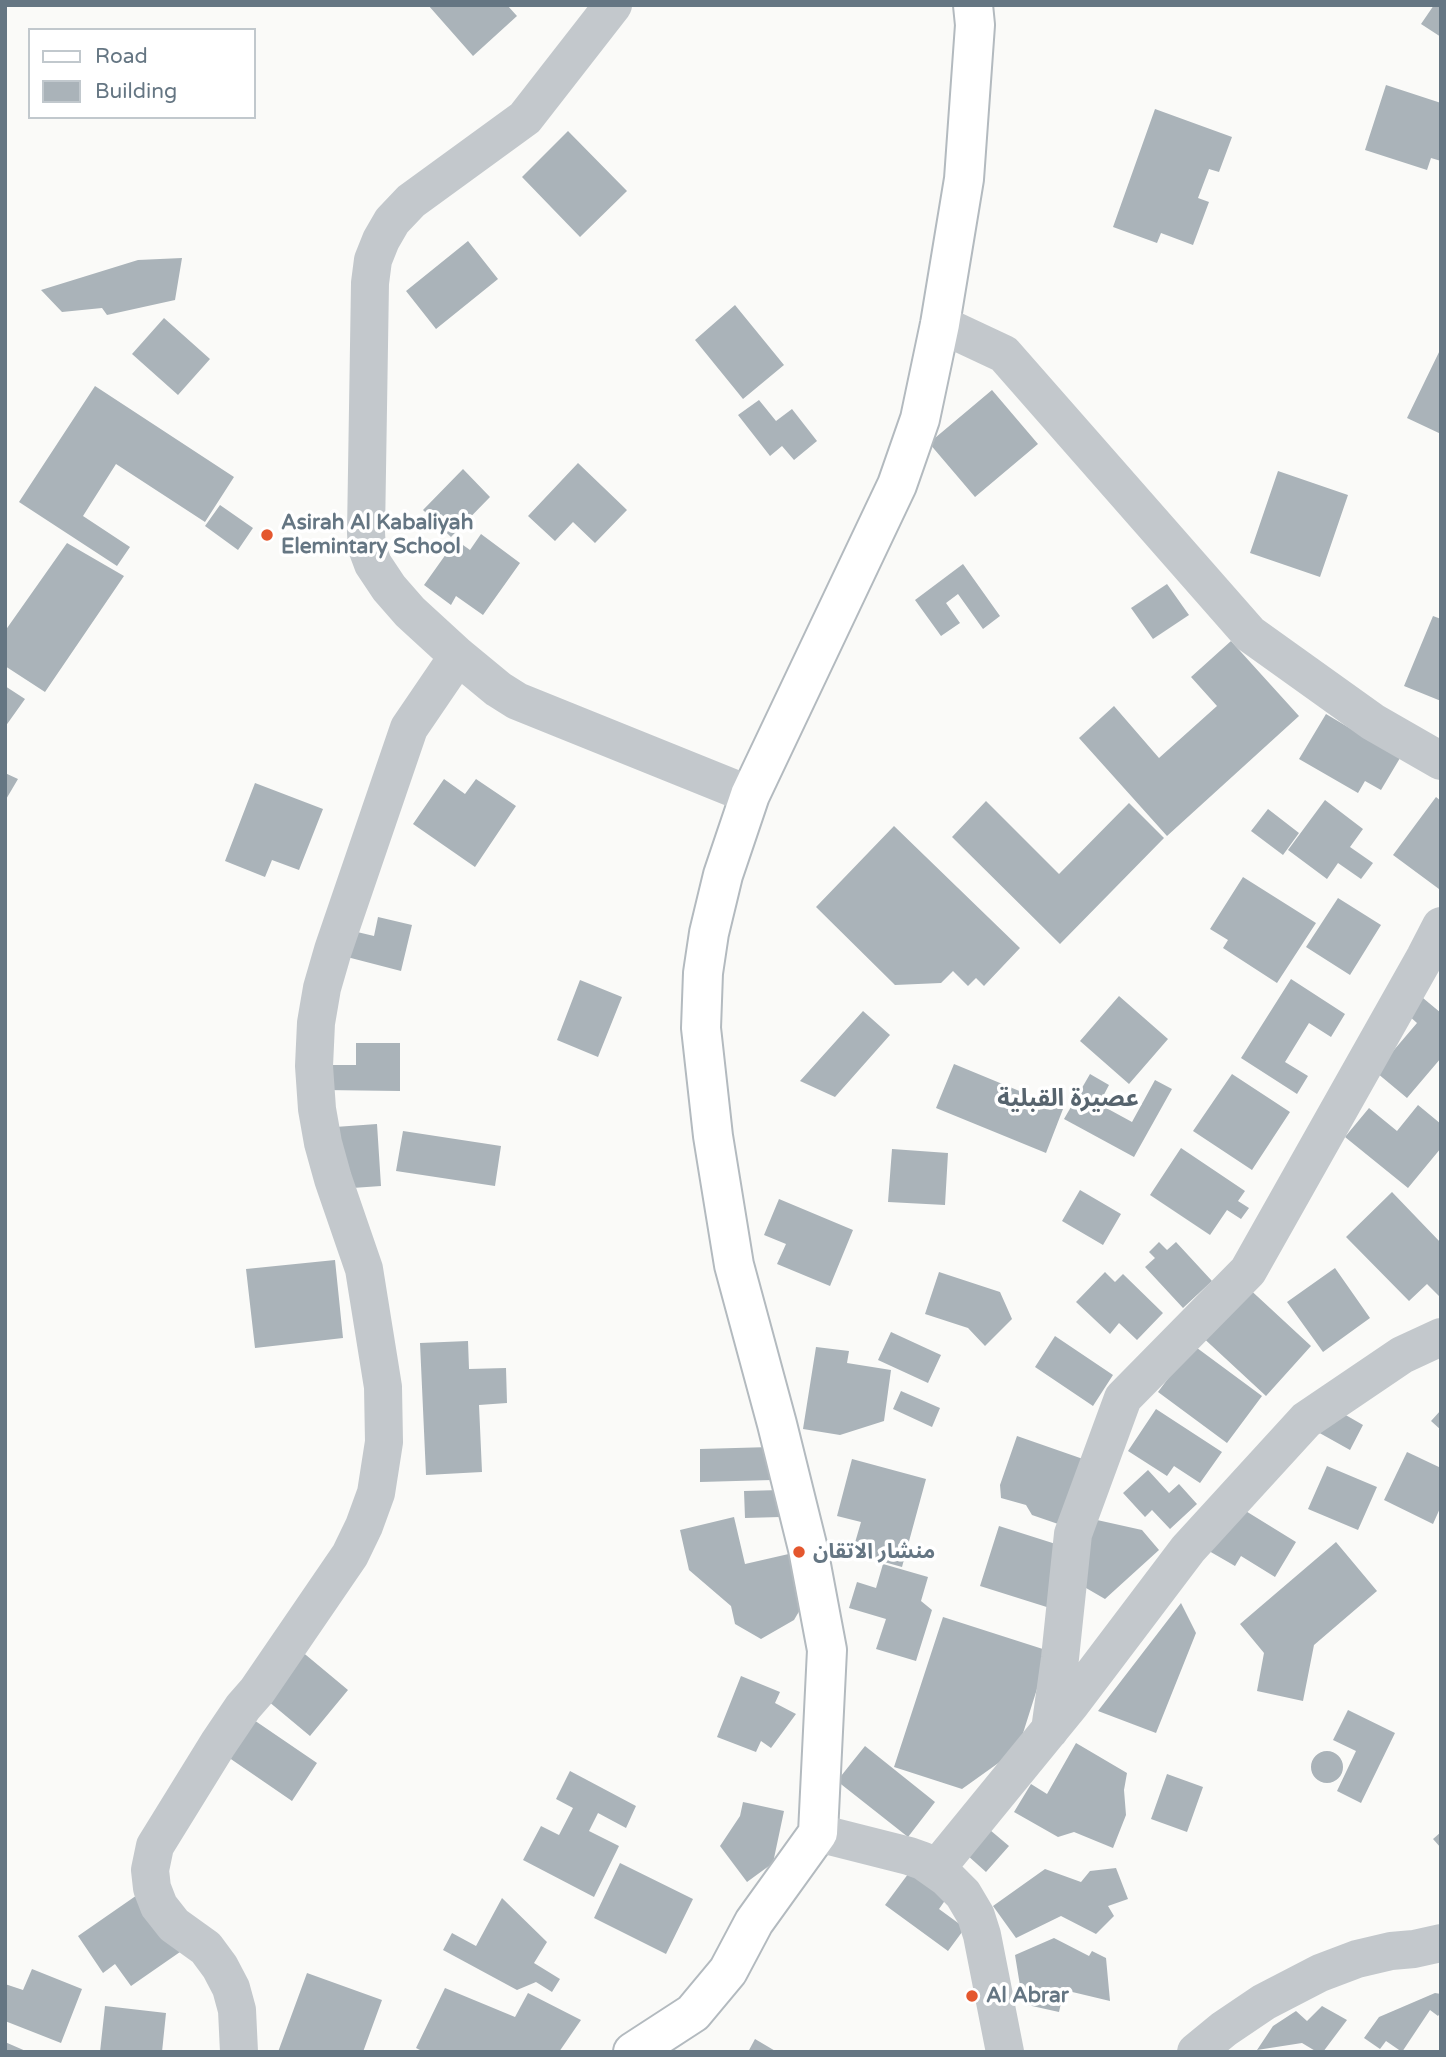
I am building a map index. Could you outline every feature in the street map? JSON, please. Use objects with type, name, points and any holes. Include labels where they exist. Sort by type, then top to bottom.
[{"type":"street","points":[[613,5],[525,118],[411,201],[392,221],[381,240],[373,260],[370,283],[367,548],[373,564],[389,588],[410,612],[498,689],[517,701],[750,795]]},
{"type":"street","points":[[633,2052],[693,2013],[728,1972],[754,1922],[818,1833],[827,1650],[808,1549],[734,1265],[713,1136],[701,1028],[703,973],[709,933],[723,875],[750,795],[897,485],[920,419],[940,324],[964,179],[981,12]]},
{"type":"street","points":[[940,324],[1004,354],[1250,634],[1373,722],[1441,761]]},
{"type":"street","points":[[239,2052],[237,2010],[231,1988],[206,1948],[174,1925],[159,1906],[152,1888],[150,1870],[155,1846],[218,1744],[351,1555],[376,1493],[384,1442],[383,1387],[364,1269],[333,1179],[321,1132],[314,1066],[316,1023],[333,950],[409,728],[458,656]]},
{"type":"street","points":[[1050,1730],[1073,1534],[1123,1398],[1248,1270],[1441,926]]},
{"type":"street","points":[[936,1869],[1050,1730],[1188,1549],[1306,1420],[1402,1356],[1441,1338]]},
{"type":"street","points":[[818,1833],[923,1861],[936,1869],[962,1894],[976,1916],[982,1935],[1005,2052]]},
{"type":"street","points":[[1196,2052],[1264,2002],[1320,1973],[1357,1959],[1441,1943]]},
{"type":"building","points":[[428,5],[507,5],[517,16],[473,56]]},
{"type":"building","points":[[1434,5],[1441,5],[1441,37],[1421,24]]},
{"type":"building","points":[[1386,85],[1441,103],[1441,161],[1431,158],[1427,170],[1365,150]]},
{"type":"building","points":[[1155,109],[1232,137],[1219,172],[1209,169],[1198,198],[1209,202],[1193,245],[1161,233],[1157,243],[1113,227]]},
{"type":"building","points":[[568,131],[627,191],[580,237],[522,177]]},
{"type":"building","points":[[468,241],[498,279],[436,329],[406,291]]},
{"type":"building","points":[[182,258],[175,300],[107,315],[102,308],[62,312],[41,290],[138,260]]},
{"type":"building","points":[[735,305],[784,365],[743,399],[695,340]]},
{"type":"building","points":[[164,318],[210,359],[178,395],[132,354]]},
{"type":"building","points":[[1441,348],[1441,434],[1407,418]]},
{"type":"building","points":[[95,386],[234,477],[205,522],[116,464],[83,516],[130,547],[117,566],[19,502]]},
{"type":"building","points":[[992,390],[1038,444],[975,497],[929,443]]},
{"type":"building","points":[[759,400],[776,421],[792,409],[817,441],[794,460],[782,446],[770,456],[738,415]]},
{"type":"building","points":[[578,463],[627,510],[595,543],[573,522],[555,541],[528,516]]},
{"type":"building","points":[[463,469],[490,497],[451,537],[423,510]]},
{"type":"building","points":[[1278,471],[1348,495],[1320,577],[1250,553]]},
{"type":"building","points":[[220,505],[253,528],[238,550],[205,526]]},
{"type":"building","points":[[481,534],[520,563],[483,615],[456,596],[451,605],[424,585],[456,540],[470,550]]},
{"type":"building","points":[[67,543],[124,576],[45,692],[5,666],[5,631]]},
{"type":"building","points":[[963,564],[1000,616],[983,629],[958,594],[946,603],[960,623],[941,636],[915,600]]},
{"type":"building","points":[[1167,584],[1189,615],[1153,639],[1131,608]]},
{"type":"building","points":[[1433,616],[1441,619],[1441,701],[1404,686]]},
{"type":"building","points":[[1231,641],[1299,716],[1167,836],[1079,738],[1114,706],[1159,758],[1217,706],[1191,677]]},
{"type":"building","points":[[5,686],[25,699],[5,727]]},
{"type":"building","points":[[1326,714],[1400,758],[1381,790],[1365,781],[1358,793],[1299,759]]},
{"type":"building","points":[[5,773],[18,779],[5,801]]},
{"type":"building","points":[[444,779],[465,794],[476,779],[516,806],[475,867],[413,824]]},
{"type":"building","points":[[255,783],[323,809],[299,870],[272,860],[265,877],[225,861]]},
{"type":"building","points":[[1436,797],[1441,801],[1439,889],[1393,855]]},
{"type":"building","points":[[1325,800],[1363,829],[1350,847],[1373,863],[1361,879],[1338,863],[1327,879],[1288,850]]},
{"type":"building","points":[[986,801],[1059,874],[1129,803],[1164,838],[1060,944],[952,837]]},
{"type":"building","points":[[1268,809],[1299,833],[1283,855],[1251,831]]},
{"type":"building","points":[[894,826],[1020,948],[984,986],[976,978],[968,986],[953,971],[941,983],[895,985],[816,907]]},
{"type":"building","points":[[1243,877],[1316,923],[1277,983],[1223,948],[1228,940],[1210,929]]},
{"type":"building","points":[[1338,898],[1381,925],[1350,975],[1306,947]]},
{"type":"building","points":[[378,917],[412,925],[401,971],[347,957],[353,931],[374,936]]},
{"type":"building","points":[[1291,979],[1345,1014],[1331,1037],[1309,1023],[1285,1062],[1308,1076],[1297,1094],[1241,1058]]},
{"type":"building","points":[[580,980],[622,997],[598,1057],[557,1040]]},
{"type":"building","points":[[1119,996],[1168,1039],[1129,1084],[1080,1041]]},
{"type":"building","points":[[1423,998],[1441,1013],[1441,1058],[1407,1098],[1371,1068],[1388,1057],[1417,1023],[1408,1015]]},
{"type":"building","points":[[863,1011],[890,1035],[835,1097],[800,1081]]},
{"type":"building","points":[[356,1043],[400,1043],[400,1091],[324,1090],[324,1065],[356,1065]]},
{"type":"building","points":[[954,1064],[1063,1109],[1046,1153],[936,1108]]},
{"type":"building","points":[[1090,1074],[1109,1085],[1099,1104],[1132,1122],[1155,1080],[1172,1089],[1134,1157],[1064,1119]]},
{"type":"building","points":[[1232,1074],[1290,1112],[1252,1170],[1193,1131]]},
{"type":"building","points":[[1418,1105],[1441,1124],[1441,1148],[1408,1188],[1345,1137],[1369,1108],[1397,1131]]},
{"type":"building","points":[[377,1124],[381,1186],[338,1189],[335,1127]]},
{"type":"building","points":[[403,1131],[501,1146],[495,1186],[396,1171]]},
{"type":"building","points":[[1181,1148],[1245,1191],[1238,1201],[1249,1208],[1241,1219],[1227,1210],[1210,1235],[1150,1195]]},
{"type":"building","points":[[892,1149],[948,1153],[945,1205],[888,1202]]},
{"type":"building","points":[[1080,1190],[1121,1214],[1103,1245],[1062,1221]]},
{"type":"building","points":[[1392,1192],[1441,1243],[1441,1298],[1427,1284],[1409,1301],[1346,1237]]},
{"type":"building","points":[[779,1199],[853,1230],[830,1286],[777,1264],[786,1244],[764,1235]]},
{"type":"building","points":[[1159,1242],[1167,1250],[1176,1242],[1212,1281],[1183,1308],[1145,1267],[1155,1258],[1149,1252]]},
{"type":"building","points":[[335,1260],[343,1338],[255,1348],[246,1269]]},
{"type":"building","points":[[1335,1268],[1370,1318],[1323,1352],[1287,1302]]},
{"type":"building","points":[[939,1272],[1000,1292],[1012,1319],[985,1346],[968,1328],[925,1314]]},
{"type":"building","points":[[1105,1272],[1115,1282],[1123,1274],[1163,1313],[1137,1340],[1119,1323],[1110,1334],[1076,1302]]},
{"type":"building","points":[[1244,1284],[1311,1346],[1266,1396],[1198,1333]]},
{"type":"building","points":[[891,1332],[941,1355],[928,1383],[878,1360]]},
{"type":"building","points":[[1055,1336],[1113,1375],[1093,1406],[1035,1367]]},
{"type":"building","points":[[468,1341],[469,1369],[506,1368],[507,1403],[479,1405],[482,1472],[426,1475],[420,1343]]},
{"type":"building","points":[[1193,1345],[1262,1396],[1227,1443],[1158,1392]]},
{"type":"building","points":[[816,1347],[849,1351],[847,1363],[891,1370],[884,1421],[840,1435],[803,1429]]},
{"type":"building","points":[[901,1391],[940,1408],[932,1427],[893,1409]]},
{"type":"building","points":[[1330,1406],[1363,1425],[1350,1450],[1316,1431]]},
{"type":"building","points":[[1156,1409],[1222,1452],[1200,1483],[1174,1466],[1167,1476],[1128,1451]]},
{"type":"building","points":[[1441,1410],[1441,1430],[1431,1421]]},
{"type":"building","points":[[1017,1436],[1083,1459],[1061,1525],[1032,1515],[1026,1505],[1001,1498],[1000,1485]]},
{"type":"building","points":[[771,1447],[772,1480],[700,1482],[700,1449]]},
{"type":"building","points":[[1407,1452],[1441,1468],[1441,1506],[1433,1524],[1384,1500]]},
{"type":"building","points":[[852,1459],[926,1479],[902,1567],[852,1553],[861,1522],[837,1516]]},
{"type":"building","points":[[1327,1466],[1377,1487],[1358,1530],[1308,1509]]},
{"type":"building","points":[[1148,1470],[1169,1493],[1179,1484],[1197,1504],[1170,1529],[1152,1510],[1145,1517],[1123,1493]]},
{"type":"building","points":[[780,1490],[780,1517],[745,1518],[744,1491]]},
{"type":"building","points":[[1236,1505],[1296,1542],[1275,1577],[1241,1556],[1235,1566],[1209,1551]]},
{"type":"building","points":[[734,1517],[745,1564],[793,1553],[804,1603],[794,1620],[761,1639],[735,1624],[731,1606],[689,1570],[680,1530]]},
{"type":"building","points":[[1088,1518],[1142,1530],[1159,1550],[1105,1599],[1074,1581]]},
{"type":"building","points":[[999,1526],[1062,1546],[1053,1609],[980,1586]]},
{"type":"building","points":[[1336,1542],[1377,1591],[1314,1645],[1303,1701],[1257,1691],[1264,1653],[1240,1624]]},
{"type":"building","points":[[883,1564],[928,1577],[921,1601],[932,1610],[916,1661],[876,1649],[886,1619],[849,1608],[857,1582],[876,1588]]},
{"type":"building","points":[[1181,1603],[1196,1633],[1156,1733],[1098,1711]]},
{"type":"building","points":[[943,1617],[1049,1651],[1018,1749],[962,1789],[894,1767]]},
{"type":"building","points":[[300,1650],[348,1690],[310,1736],[262,1696]]},
{"type":"building","points":[[741,1676],[780,1692],[775,1703],[796,1714],[771,1748],[761,1741],[756,1752],[717,1737]]},
{"type":"building","points":[[1348,1710],[1395,1733],[1361,1803],[1337,1791],[1356,1751],[1333,1740]]},
{"type":"building","points":[[251,1718],[317,1763],[292,1801],[225,1755]]},
{"type":"building","points":[[1076,1743],[1127,1773],[1124,1790],[1126,1815],[1113,1848],[1074,1832],[1058,1837],[1014,1812],[1031,1784],[1047,1794]]},
{"type":"building","points":[[865,1746],[935,1802],[908,1837],[837,1781]]},
{"type":"building","points":[[1327,1751],[1338,1756],[1343,1767],[1338,1778],[1327,1783],[1316,1778],[1311,1767],[1316,1756]]},
{"type":"building","points":[[570,1771],[636,1806],[626,1828],[598,1813],[589,1831],[619,1846],[594,1897],[523,1860],[541,1826],[559,1835],[573,1808],[556,1799]]},
{"type":"building","points":[[1167,1774],[1203,1787],[1187,1832],[1151,1819]]},
{"type":"building","points":[[743,1802],[784,1811],[773,1863],[747,1882],[720,1846],[740,1816]]},
{"type":"building","points":[[990,1830],[1009,1846],[986,1872],[967,1855]]},
{"type":"building","points":[[1441,1832],[1441,1848],[1433,1839]]},
{"type":"building","points":[[620,1863],[693,1899],[666,1954],[594,1918]]},
{"type":"building","points":[[914,1866],[951,1892],[939,1909],[965,1928],[948,1951],[885,1905]]},
{"type":"building","points":[[1116,1868],[1128,1899],[1108,1906],[1114,1916],[1096,1934],[1061,1916],[1016,1938],[993,1906],[1045,1869],[1081,1882],[1090,1871]]},
{"type":"building","points":[[140,1893],[180,1952],[131,1986],[115,1964],[103,1973],[78,1936]]},
{"type":"building","points":[[502,1898],[547,1942],[534,1963],[560,1979],[552,1992],[536,1982],[517,1990],[443,1950],[452,1933],[476,1946]]},
{"type":"building","points":[[1054,1938],[1089,1956],[1092,1951],[1106,1958],[1110,2001],[1064,1990],[1059,2012],[1023,2004],[1015,1955]]},
{"type":"building","points":[[32,1969],[82,1989],[61,2043],[5,2021],[5,1984],[23,1990]]},
{"type":"building","points":[[307,1973],[382,2000],[363,2052],[278,2052]]},
{"type":"building","points":[[445,1988],[515,2017],[528,1993],[581,2020],[559,2052],[424,2052],[416,2048]]},
{"type":"building","points":[[1435,1993],[1441,1994],[1441,2012],[1438,2016],[1430,2010],[1402,2052],[1386,2041],[1380,2049],[1364,2038],[1379,2017]]},
{"type":"building","points":[[105,2006],[166,2013],[162,2052],[100,2052]]},
{"type":"building","points":[[1322,2006],[1347,2020],[1323,2052],[1317,2052],[1302,2043],[1257,2050],[1273,2026],[1296,2011],[1307,2021]]},
{"type":"building","points":[[755,2039],[777,2052],[748,2052]]},
{"type":"building","points":[[5,2042],[28,2052],[5,2052]]},
{"type":"place","name":"Asirah Al Kabaliyah Elemintary School","points":[[267,535]]},
{"type":"place","name":"منشار الاتقان","points":[[799,1552]]},
{"type":"place","name":"Al Abrar","points":[[972,1996]]},
{"type":"district","name":"عصيرة القبلية","points":[[1068,1100]]}]
